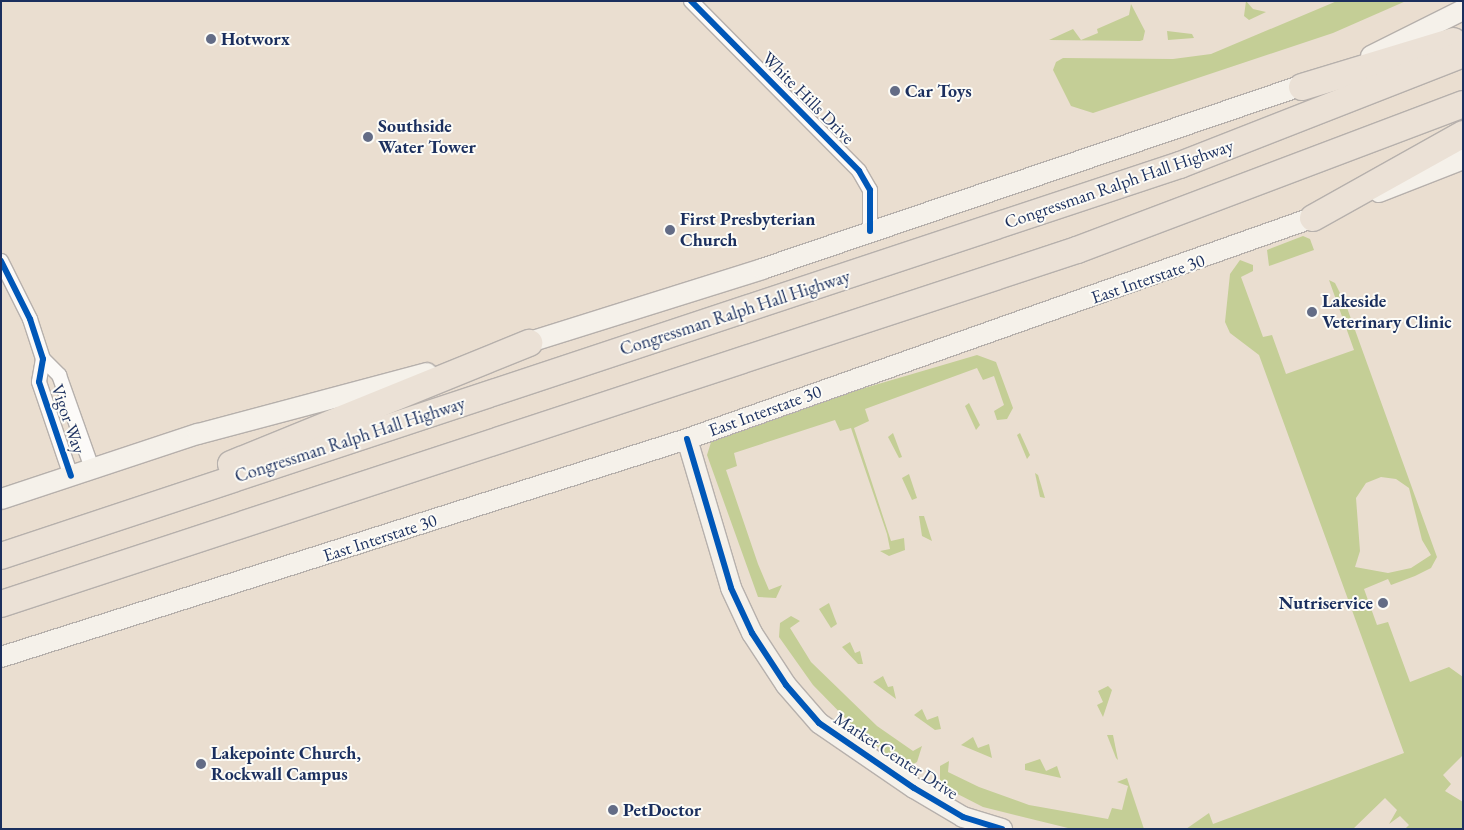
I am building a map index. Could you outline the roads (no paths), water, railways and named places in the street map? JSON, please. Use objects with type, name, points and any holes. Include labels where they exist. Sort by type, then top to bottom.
[{"type":"highway","points":[[1302,87],[1463,37]]},
{"type":"highway","name":"Congressman Ralph Hall Highway","points":[[1,556],[1180,166],[1463,54]]},
{"type":"highway","points":[[1,604],[1077,250],[1463,104]]},
{"type":"highway","points":[[1313,218],[1463,134]]},
{"type":"highway","points":[[103,522],[292,437],[529,342]]},
{"type":"main road","points":[[1,499],[198,434],[377,388],[529,342],[1302,87],[1463,10]]},
{"type":"main road","name":"East Interstate 30","points":[[1,657],[687,439],[1313,218],[1463,159]]},
{"type":"main road","name":"Market Center Drive","points":[[687,439],[731,588],[752,633],[786,684],[819,723],[906,783],[963,817],[1002,829]]},
{"type":"street","name":"White Hills Drive","points":[[690,1],[859,171],[870,190],[870,231]]},
{"type":"street","name":"Vigor Way","points":[[1,262],[26,308],[43,359],[59,375],[92,468]]},
{"type":"street","name":"Vigor Way","points":[[43,359],[39,382],[71,476]]},
{"type":"place","name":"Hotworx","points":[[211,39]]},
{"type":"place","name":"Car Toys","points":[[895,91]]},
{"type":"place","name":"Southside Water Tower","points":[[368,137]]},
{"type":"place","name":"First Presbyterian Church","points":[[670,230]]},
{"type":"place","name":"Lakeside Veterinary Clinic","points":[[1312,312]]},
{"type":"place","name":"Nutriservice","points":[[1383,603]]},
{"type":"place","name":"Lakepointe Church, Rockwall Campus","points":[[201,764]]},
{"type":"place","name":"PetDoctor","points":[[613,810]]}]
